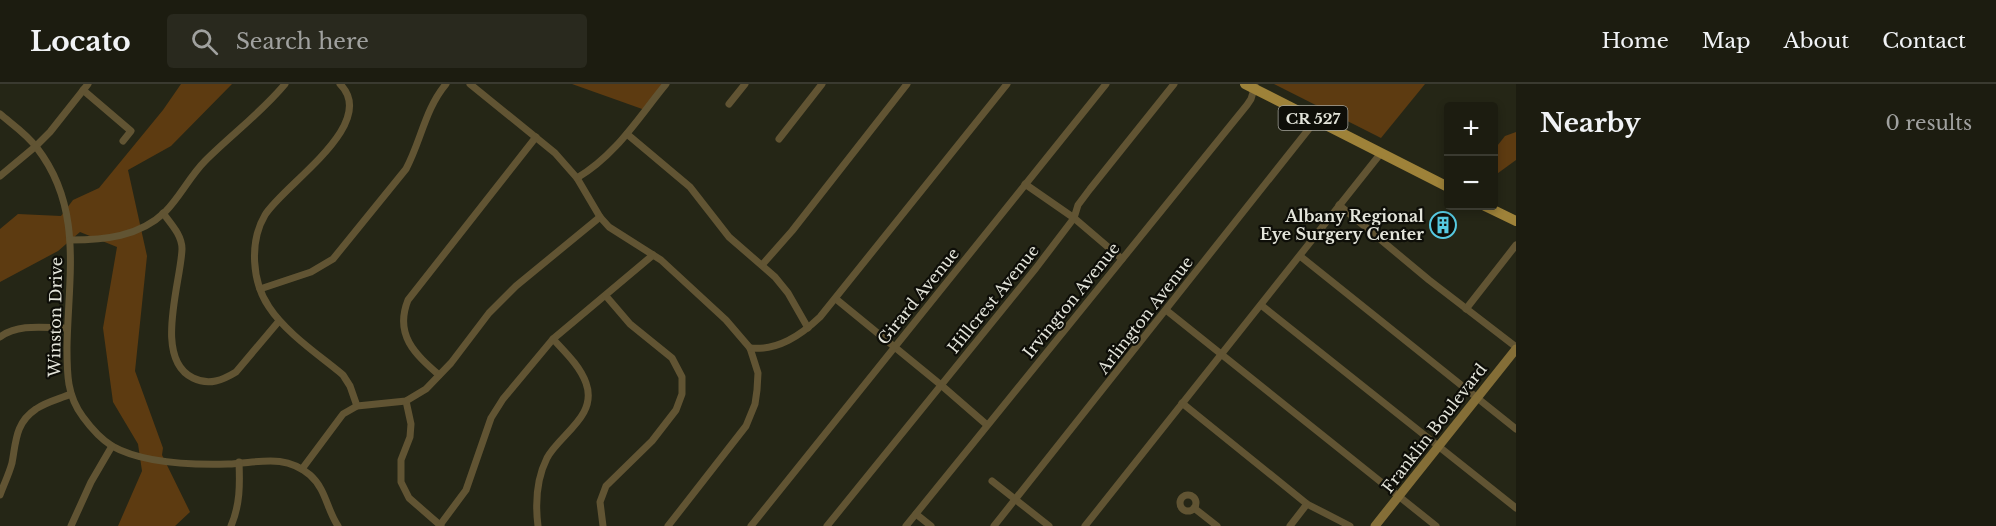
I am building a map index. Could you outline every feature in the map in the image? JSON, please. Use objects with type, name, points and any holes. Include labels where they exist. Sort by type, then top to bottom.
[{"type":"main road","name":"CR 527","points":[[1251,86],[1444,184]]},
{"type":"main road","points":[[1493,210],[1516,221]]},
{"type":"street","points":[[70,240],[119,237],[141,229],[164,213],[203,163],[285,84]]},
{"type":"street","points":[[340,84],[348,94],[347,120],[339,136],[273,204],[264,217],[255,244],[255,261],[260,289],[268,306],[279,321],[343,375],[350,386],[357,406]]},
{"type":"street","points":[[260,289],[311,272],[333,259],[406,169],[435,99],[446,84]]},
{"type":"street","points":[[470,84],[555,153],[578,178],[600,217],[609,227],[653,255],[726,320],[750,348],[755,359],[758,373],[757,390],[746,426],[668,526]]},
{"type":"street","points":[[578,178],[595,167],[627,134],[666,84]]},
{"type":"street","points":[[729,104],[745,84]]},
{"type":"street","points":[[779,139],[822,84]]},
{"type":"street","points":[[762,265],[792,231],[907,84]]},
{"type":"street","points":[[750,348],[773,347],[798,336],[808,328],[836,299],[1007,84]]},
{"type":"street","name":"Girard Avenue","points":[[752,526],[1106,84]]},
{"type":"street","name":"Hillcrest Avenue","points":[[827,526],[1074,218],[1078,205],[1174,84]]},
{"type":"street","name":"Irvington Avenue","points":[[906,526],[1247,105],[1251,86]]},
{"type":"street","points":[[0,176],[50,132],[85,87],[132,131],[123,141]]},
{"type":"street","name":"Winston Drive","points":[[0,114],[36,146],[52,170],[64,199],[70,240],[67,328],[67,372],[70,394],[83,417],[97,434],[112,446],[134,455],[157,460],[206,463],[273,460],[286,462],[302,469]]},
{"type":"street","name":"Arlington Avenue","points":[[994,526],[1316,120]]},
{"type":"street","points":[[627,134],[690,187],[729,237],[762,265],[788,293],[808,328]]},
{"type":"street","points":[[439,375],[417,356],[406,339],[404,313],[408,300],[536,137]]},
{"type":"street","points":[[1096,526],[1087,524],[1381,153]]},
{"type":"street","points":[[1025,184],[1074,218],[1122,259]]},
{"type":"street","points":[[1339,205],[1516,348]]},
{"type":"street","points":[[164,213],[178,232],[182,248],[172,320],[174,349],[177,361],[184,372],[200,381],[216,382],[227,378],[236,372],[279,321]]},
{"type":"street","points":[[338,526],[318,483],[302,469],[343,414],[357,406],[405,401],[418,395],[451,363],[489,313],[516,286],[600,217]]},
{"type":"street","points":[[1466,309],[1516,245]]},
{"type":"street","points":[[405,401],[411,424],[410,436],[401,460],[401,482],[409,498],[440,526],[466,490],[491,418],[534,360],[553,339],[653,255]]},
{"type":"street","points":[[1300,256],[1516,429]]},
{"type":"street","points":[[603,526],[600,502],[606,486],[652,441],[676,410],[682,394],[682,377],[672,358],[630,324],[606,296]]},
{"type":"street","points":[[836,299],[987,425]]},
{"type":"street","points":[[1261,305],[1516,508]]},
{"type":"street","points":[[1166,310],[1436,526]]},
{"type":"street","points":[[0,337],[24,328],[67,328]]},
{"type":"street","points":[[538,526],[536,498],[539,479],[554,449],[582,416],[588,398],[587,384],[581,371],[553,339]]},
{"type":"street","name":"Franklin Boulevard","points":[[1376,526],[1516,348]]},
{"type":"street","points":[[0,495],[9,475],[16,435],[21,423],[42,405],[70,394]]},
{"type":"street","points":[[1182,403],[1307,504],[1350,526]]},
{"type":"street","points":[[71,526],[91,482],[112,446]]},
{"type":"street","points":[[231,526],[240,488],[239,462]]},
{"type":"street","points":[[992,481],[1049,526]]},
{"type":"street","points":[[1290,526],[1307,504]]},
{"type":"street","points":[[1194,508],[1217,526]]},
{"type":"street","points":[[916,514],[931,526]]},
{"type":"shaded area","points":[[181,84],[232,84],[171,146],[128,170],[147,256],[135,371],[163,448],[162,455],[190,512],[175,526],[118,526],[142,471],[138,444],[113,402],[103,328],[117,247],[80,232],[58,251],[0,282],[0,229],[18,214],[61,216],[73,200],[99,188],[163,110]]},
{"type":"shaded area","points":[[572,84],[666,84],[645,110]]},
{"type":"shaded area","points":[[1274,84],[1425,84],[1381,138]]},
{"type":"shaded area","points":[[1516,132],[1516,160],[1498,173],[1498,145],[1505,136]]},
{"type":"place","name":"Albany Regional Eye Surgery Center","points":[[1443,225]]}]
